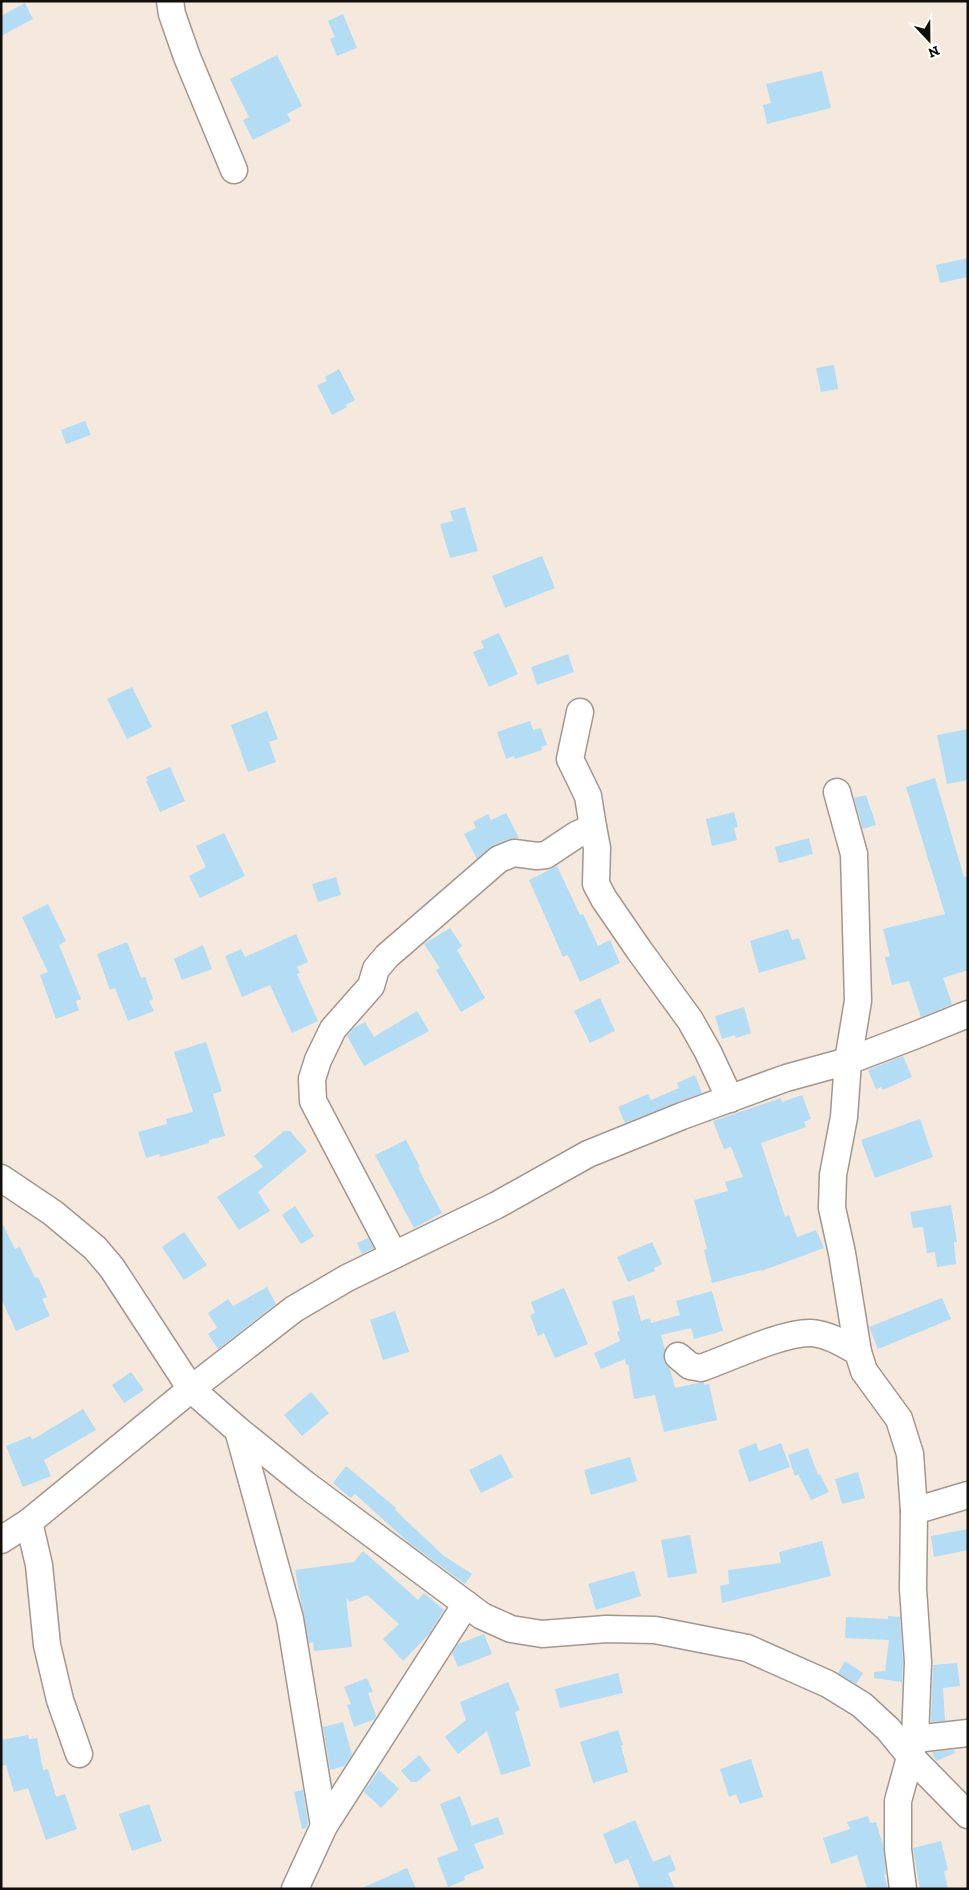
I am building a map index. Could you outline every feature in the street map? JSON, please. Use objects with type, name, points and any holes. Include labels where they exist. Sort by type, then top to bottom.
[{"type":"street","points":[[170,1],[172,14],[187,57],[234,170]]},
{"type":"street","points":[[580,712],[570,760],[588,796],[597,848],[596,884],[639,950],[690,1020],[708,1052],[730,1099]]},
{"type":"street","points":[[837,792],[854,854],[858,1001],[848,1060],[844,1117],[833,1174],[832,1208],[842,1253],[858,1352],[864,1371],[899,1419],[910,1454],[914,1512],[913,1589],[918,1662],[913,1748],[898,1801],[898,1848],[903,1889]]},
{"type":"street","points":[[394,1255],[313,1101],[312,1079],[318,1060],[333,1029],[371,986],[376,969],[387,956],[499,859],[514,853],[537,856],[546,855],[576,835],[593,827]]},
{"type":"street","points":[[1,1540],[30,1522],[192,1389],[294,1309],[394,1255],[497,1205],[588,1154],[786,1078],[848,1060],[968,1014]]},
{"type":"street","points":[[1,1178],[53,1213],[96,1248],[112,1268],[192,1389],[238,1430],[305,1484],[482,1616],[511,1629],[542,1634],[606,1629],[655,1630],[747,1648],[828,1684],[862,1705],[888,1729],[913,1748],[968,1815]]},
{"type":"street","points":[[678,1356],[690,1366],[701,1368],[790,1335],[812,1333],[836,1340],[858,1352]]},
{"type":"street","points":[[238,1430],[290,1619],[324,1826]]},
{"type":"street","points":[[914,1512],[968,1495]]},
{"type":"street","points":[[30,1522],[39,1565],[47,1645],[60,1700],[79,1754]]},
{"type":"street","points":[[295,1889],[324,1826],[466,1604]]},
{"type":"street","points":[[913,1748],[968,1733]]},
{"type":"building","points":[[25,3],[33,19],[1,36],[1,16]]},
{"type":"building","points":[[343,14],[357,48],[337,56],[330,39],[335,37],[328,21]]},
{"type":"building","points":[[277,55],[302,106],[287,114],[291,121],[253,140],[243,120],[249,117],[230,79]]},
{"type":"building","points":[[822,71],[831,108],[767,124],[763,105],[771,103],[766,84]]},
{"type":"building","points":[[968,258],[968,277],[940,283],[936,265]]},
{"type":"building","points":[[834,365],[838,389],[821,392],[816,368]]},
{"type":"building","points":[[339,369],[355,400],[332,415],[317,385],[327,381],[325,377]]},
{"type":"building","points":[[85,421],[91,435],[66,444],[61,430]]},
{"type":"building","points":[[465,507],[478,551],[450,558],[440,524],[453,521],[450,511]]},
{"type":"building","points":[[542,556],[555,588],[505,608],[492,576]]},
{"type":"building","points":[[499,633],[518,674],[489,687],[473,652],[484,648],[481,641]]},
{"type":"building","points":[[568,654],[574,672],[537,685],[531,667]]},
{"type":"building","points":[[132,687],[152,727],[127,739],[107,699]]},
{"type":"building","points":[[267,711],[278,739],[269,742],[276,762],[248,772],[231,725]]},
{"type":"building","points":[[530,721],[533,730],[541,728],[547,745],[541,747],[542,750],[515,759],[514,756],[506,759],[497,732]]},
{"type":"building","points":[[968,729],[968,780],[947,784],[937,735]]},
{"type":"building","points":[[170,767],[185,801],[160,812],[146,777]]},
{"type":"building","points":[[935,778],[964,877],[968,876],[968,970],[943,978],[952,1004],[921,1017],[909,981],[892,985],[885,957],[890,956],[883,929],[945,914],[906,787]]},
{"type":"building","points":[[866,795],[876,825],[863,829],[854,798]]},
{"type":"building","points":[[734,812],[738,827],[734,828],[737,840],[712,846],[706,819]]},
{"type":"building","points":[[506,813],[519,838],[509,839],[493,845],[477,859],[464,834],[476,828],[473,822],[488,814],[491,820]]},
{"type":"building","points":[[224,833],[245,876],[200,898],[189,876],[206,867],[196,846]]},
{"type":"building","points":[[809,838],[813,854],[779,863],[775,847]]},
{"type":"building","points":[[557,866],[580,915],[583,914],[598,946],[610,940],[620,963],[580,982],[568,955],[563,957],[529,880]]},
{"type":"building","points":[[336,877],[341,895],[318,902],[312,884]]},
{"type":"building","points":[[48,904],[66,941],[59,945],[81,999],[76,1001],[79,1010],[56,1019],[40,975],[48,972],[22,917]]},
{"type":"building","points":[[450,928],[462,946],[457,950],[485,998],[461,1012],[436,970],[440,968],[424,944]]},
{"type":"building","points":[[788,929],[792,940],[799,938],[806,959],[759,973],[750,941]]},
{"type":"building","points":[[296,934],[308,962],[297,967],[300,973],[297,974],[318,1021],[292,1033],[270,985],[242,997],[225,956],[241,949],[245,957]]},
{"type":"building","points":[[127,942],[141,978],[145,977],[153,999],[149,1001],[154,1011],[128,1021],[115,988],[110,990],[97,954]]},
{"type":"building","points":[[203,945],[212,969],[182,980],[174,959]]},
{"type":"building","points":[[600,998],[615,1031],[590,1043],[574,1011]]},
{"type":"building","points":[[744,1007],[751,1033],[736,1038],[735,1035],[722,1039],[715,1016]]},
{"type":"building","points":[[417,1011],[429,1031],[364,1066],[347,1036],[354,1028],[365,1022],[374,1037]]},
{"type":"building","points":[[206,1042],[222,1091],[213,1094],[225,1136],[209,1140],[209,1143],[160,1157],[159,1154],[146,1158],[138,1132],[167,1124],[166,1119],[193,1112],[174,1052]]},
{"type":"building","points":[[903,1056],[912,1077],[883,1090],[881,1087],[876,1089],[868,1070]]},
{"type":"building","points":[[695,1075],[702,1093],[625,1123],[618,1107],[648,1094],[651,1100],[679,1088],[677,1083]]},
{"type":"building","points":[[802,1095],[811,1119],[804,1122],[806,1127],[761,1143],[785,1217],[789,1215],[797,1237],[816,1230],[824,1248],[761,1271],[712,1283],[704,1250],[707,1249],[694,1200],[728,1191],[725,1182],[743,1177],[731,1147],[724,1149],[713,1121],[781,1098],[782,1102]]},
{"type":"building","points":[[920,1119],[933,1157],[875,1178],[861,1140]]},
{"type":"building","points":[[284,1131],[290,1131],[307,1151],[258,1192],[270,1211],[239,1230],[217,1197],[263,1167],[254,1156]]},
{"type":"building","points":[[406,1140],[420,1167],[418,1168],[442,1213],[414,1228],[375,1155]]},
{"type":"building","points":[[951,1205],[957,1242],[954,1242],[956,1264],[937,1267],[935,1252],[927,1253],[923,1227],[913,1228],[910,1212]]},
{"type":"building","points":[[295,1206],[314,1236],[301,1244],[282,1215]]},
{"type":"building","points":[[1,1221],[15,1249],[20,1247],[35,1278],[38,1277],[47,1297],[42,1299],[50,1316],[16,1331],[1,1298]]},
{"type":"building","points":[[184,1232],[207,1265],[184,1280],[162,1247]]},
{"type":"building","points":[[368,1238],[374,1248],[362,1254],[357,1243]]},
{"type":"building","points":[[652,1242],[662,1264],[654,1268],[655,1271],[628,1282],[617,1257]]},
{"type":"building","points":[[267,1287],[276,1304],[218,1349],[208,1334],[217,1328],[208,1313],[228,1299],[233,1306]]},
{"type":"building","points":[[564,1288],[588,1344],[555,1358],[544,1333],[538,1336],[530,1315],[535,1313],[531,1302]]},
{"type":"building","points":[[712,1291],[723,1331],[694,1339],[691,1328],[661,1335],[665,1350],[664,1361],[670,1369],[675,1388],[704,1382],[704,1385],[709,1384],[717,1420],[664,1432],[655,1395],[634,1399],[628,1364],[626,1365],[625,1359],[601,1369],[594,1353],[620,1341],[617,1332],[620,1331],[612,1301],[634,1295],[641,1321],[650,1318],[651,1323],[680,1315],[676,1301]]},
{"type":"building","points":[[942,1298],[951,1319],[878,1349],[869,1327]]},
{"type":"building","points":[[395,1311],[409,1352],[383,1360],[370,1320]]},
{"type":"building","points":[[131,1372],[144,1390],[124,1403],[112,1385]]},
{"type":"building","points":[[311,1392],[329,1413],[302,1436],[284,1415]]},
{"type":"building","points":[[83,1409],[96,1430],[44,1460],[51,1476],[23,1487],[6,1446],[31,1436],[32,1440]]},
{"type":"building","points":[[756,1443],[759,1451],[781,1443],[790,1467],[749,1482],[738,1450]]},
{"type":"building","points":[[808,1448],[818,1475],[820,1474],[829,1492],[811,1500],[798,1474],[795,1476],[788,1455]]},
{"type":"building","points":[[501,1454],[513,1477],[481,1493],[469,1470]]},
{"type":"building","points":[[630,1457],[637,1481],[591,1495],[584,1470]]},
{"type":"building","points":[[346,1466],[396,1508],[395,1510],[444,1556],[472,1574],[465,1584],[408,1542],[355,1494],[351,1498],[333,1483]]},
{"type":"building","points":[[858,1472],[865,1498],[842,1504],[835,1479]]},
{"type":"building","points":[[968,1529],[968,1550],[934,1557],[931,1536]]},
{"type":"building","points":[[690,1535],[697,1573],[668,1578],[661,1540]]},
{"type":"building","points":[[822,1541],[831,1576],[722,1603],[720,1586],[729,1584],[728,1570],[781,1563],[779,1552]]},
{"type":"building","points":[[363,1551],[418,1600],[424,1593],[444,1610],[429,1634],[403,1661],[383,1639],[399,1624],[367,1595],[350,1602],[346,1598],[352,1647],[314,1651],[313,1642],[309,1643],[295,1570],[354,1562]]},
{"type":"building","points":[[634,1571],[641,1596],[596,1610],[588,1584]]},
{"type":"building","points":[[888,1616],[900,1617],[903,1662],[902,1682],[874,1678],[874,1672],[885,1671],[889,1640],[845,1638],[846,1617],[888,1619]]},
{"type":"building","points":[[484,1634],[492,1654],[458,1667],[452,1653],[458,1644]]},
{"type":"building","points":[[845,1661],[863,1673],[856,1684],[838,1673]]},
{"type":"building","points":[[957,1663],[960,1686],[943,1688],[945,1721],[931,1722],[933,1665]]},
{"type":"building","points":[[618,1673],[623,1693],[560,1708],[555,1689]]},
{"type":"building","points":[[367,1678],[373,1692],[368,1693],[376,1716],[375,1719],[354,1727],[347,1705],[351,1704],[344,1687]]},
{"type":"building","points":[[508,1682],[520,1710],[515,1712],[531,1766],[501,1775],[487,1731],[458,1754],[445,1737],[466,1720],[460,1702]]},
{"type":"building","points":[[343,1722],[352,1755],[344,1766],[330,1770],[323,1727]]},
{"type":"building","points":[[618,1730],[628,1772],[593,1783],[580,1742]]},
{"type":"building","points":[[28,1735],[29,1739],[37,1738],[43,1770],[48,1769],[56,1797],[65,1794],[77,1829],[46,1840],[28,1788],[14,1792],[6,1765],[1,1766],[1,1740]]},
{"type":"building","points":[[954,1750],[955,1753],[936,1761],[932,1752]]},
{"type":"building","points":[[419,1755],[431,1770],[417,1782],[411,1782],[401,1771]]},
{"type":"building","points":[[751,1759],[763,1797],[740,1804],[736,1794],[729,1797],[720,1769]]},
{"type":"building","points":[[379,1770],[399,1789],[381,1808],[364,1792]]},
{"type":"building","points":[[303,1790],[308,1824],[306,1828],[302,1829],[294,1792]]},
{"type":"building","points":[[460,1796],[472,1826],[498,1817],[504,1834],[474,1844],[484,1868],[464,1876],[465,1880],[448,1887],[437,1858],[458,1850],[440,1804]]},
{"type":"building","points":[[149,1804],[162,1841],[132,1851],[119,1814]]},
{"type":"building","points":[[868,1816],[870,1823],[876,1822],[883,1845],[886,1874],[884,1875],[888,1889],[867,1889],[857,1855],[831,1864],[823,1838],[850,1829],[847,1822]]},
{"type":"building","points":[[635,1820],[653,1862],[670,1855],[676,1870],[668,1873],[675,1889],[640,1889],[628,1859],[615,1864],[603,1834]]},
{"type":"building","points":[[941,1841],[948,1870],[944,1871],[948,1889],[920,1889],[913,1848]]},
{"type":"building","points":[[407,1868],[416,1889],[360,1889]]}]
